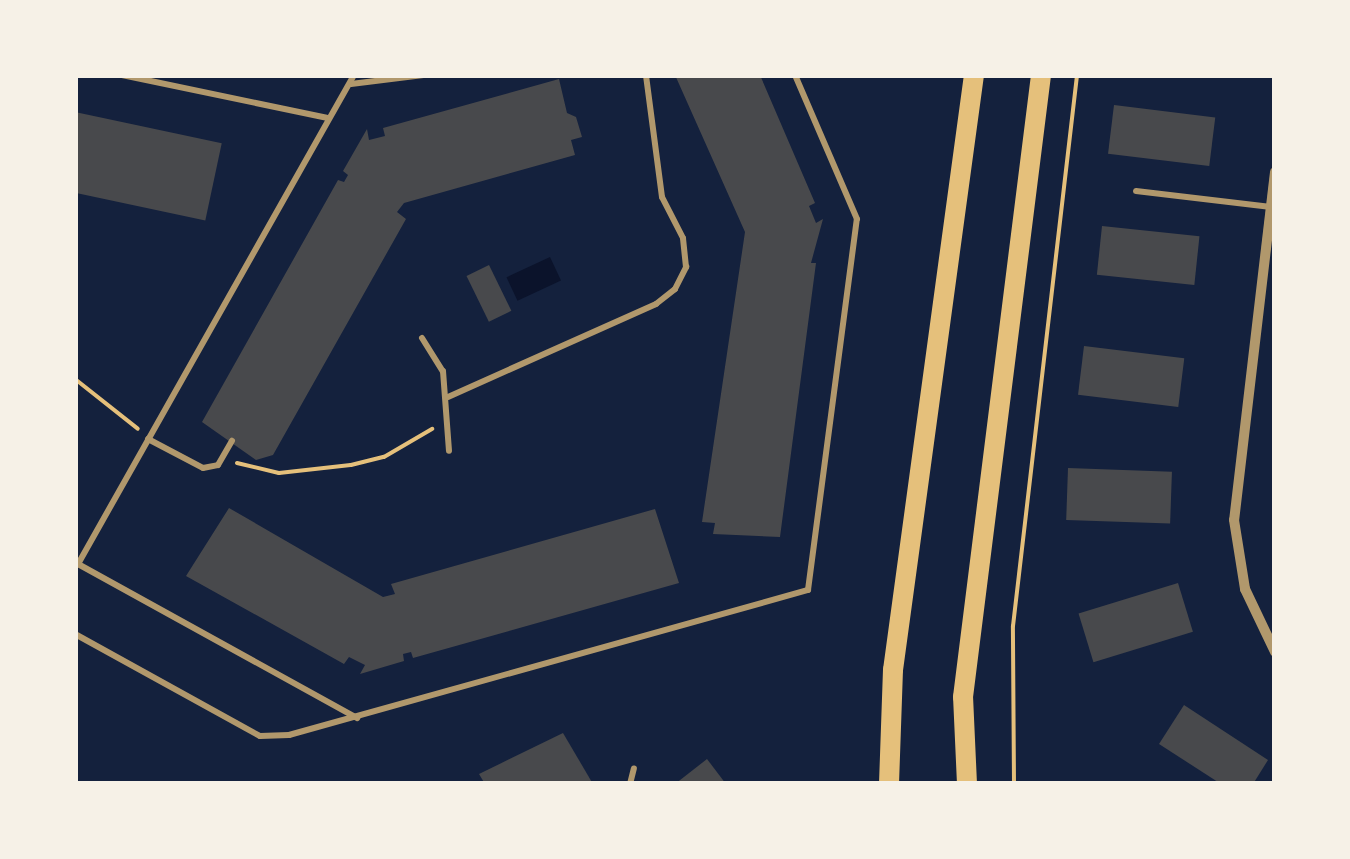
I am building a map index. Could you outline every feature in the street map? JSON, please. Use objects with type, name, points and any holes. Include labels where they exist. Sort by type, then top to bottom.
[{"type":"highway","points":[[888,784],[892,670],[974,75]]},
{"type":"highway","points":[[968,784],[962,697],[1042,75]]},
{"type":"street","points":[[1275,172],[1234,520],[1245,589],[1275,652]]},
{"type":"lane","points":[[122,75],[327,118]]},
{"type":"lane","points":[[358,718],[76,564],[327,118],[353,79],[423,75]]},
{"type":"lane","points":[[448,397],[656,304],[675,290],[686,267],[683,238],[662,196],[646,75]]},
{"type":"lane","points":[[75,634],[260,736],[358,718],[808,590],[857,219],[796,75]]},
{"type":"lane","points":[[1136,192],[1271,207]]},
{"type":"lane","points":[[422,338],[443,372],[448,397],[449,452]]},
{"type":"lane","points":[[148,439],[202,468],[224,456],[232,441]]},
{"type":"lane","points":[[630,784],[634,768]]},
{"type":"path","points":[[1014,784],[1013,626],[1077,75]]},
{"type":"path","points":[[75,380],[148,439]]},
{"type":"path","points":[[224,456],[279,473],[350,465],[384,457],[447,420]]},
{"type":"water","points":[[550,257],[561,281],[517,301],[506,277]]},
{"type":"building","points":[[675,75],[760,75],[815,203],[809,206],[816,223],[823,219],[811,263],[816,263],[780,537],[713,534],[715,523],[702,522],[745,232]]},
{"type":"building","points":[[559,79],[567,113],[576,117],[582,137],[571,140],[575,155],[404,203],[397,212],[406,219],[273,455],[256,460],[202,422],[338,180],[344,182],[348,175],[343,171],[367,129],[369,140],[385,136],[383,128]]},
{"type":"building","points":[[1114,105],[1215,117],[1209,166],[1108,154]]},
{"type":"building","points":[[75,112],[222,143],[205,220],[75,193]]},
{"type":"building","points":[[1102,226],[1199,236],[1194,285],[1097,275]]},
{"type":"building","points":[[489,265],[511,311],[489,322],[467,276]]},
{"type":"building","points":[[1084,346],[1184,358],[1178,407],[1078,395]]},
{"type":"building","points":[[1068,468],[1172,472],[1170,524],[1066,520]]},
{"type":"building","points":[[229,508],[383,597],[395,594],[391,584],[655,509],[679,583],[413,658],[411,652],[403,654],[404,661],[360,674],[365,665],[349,657],[344,664],[186,576]]},
{"type":"building","points":[[1178,583],[1193,632],[1093,662],[1079,613]]},
{"type":"building","points":[[1184,705],[1268,760],[1253,784],[1221,784],[1159,744]]},
{"type":"building","points":[[563,733],[593,784],[485,784],[479,774]]},
{"type":"building","points":[[707,759],[726,784],[675,784]]}]
